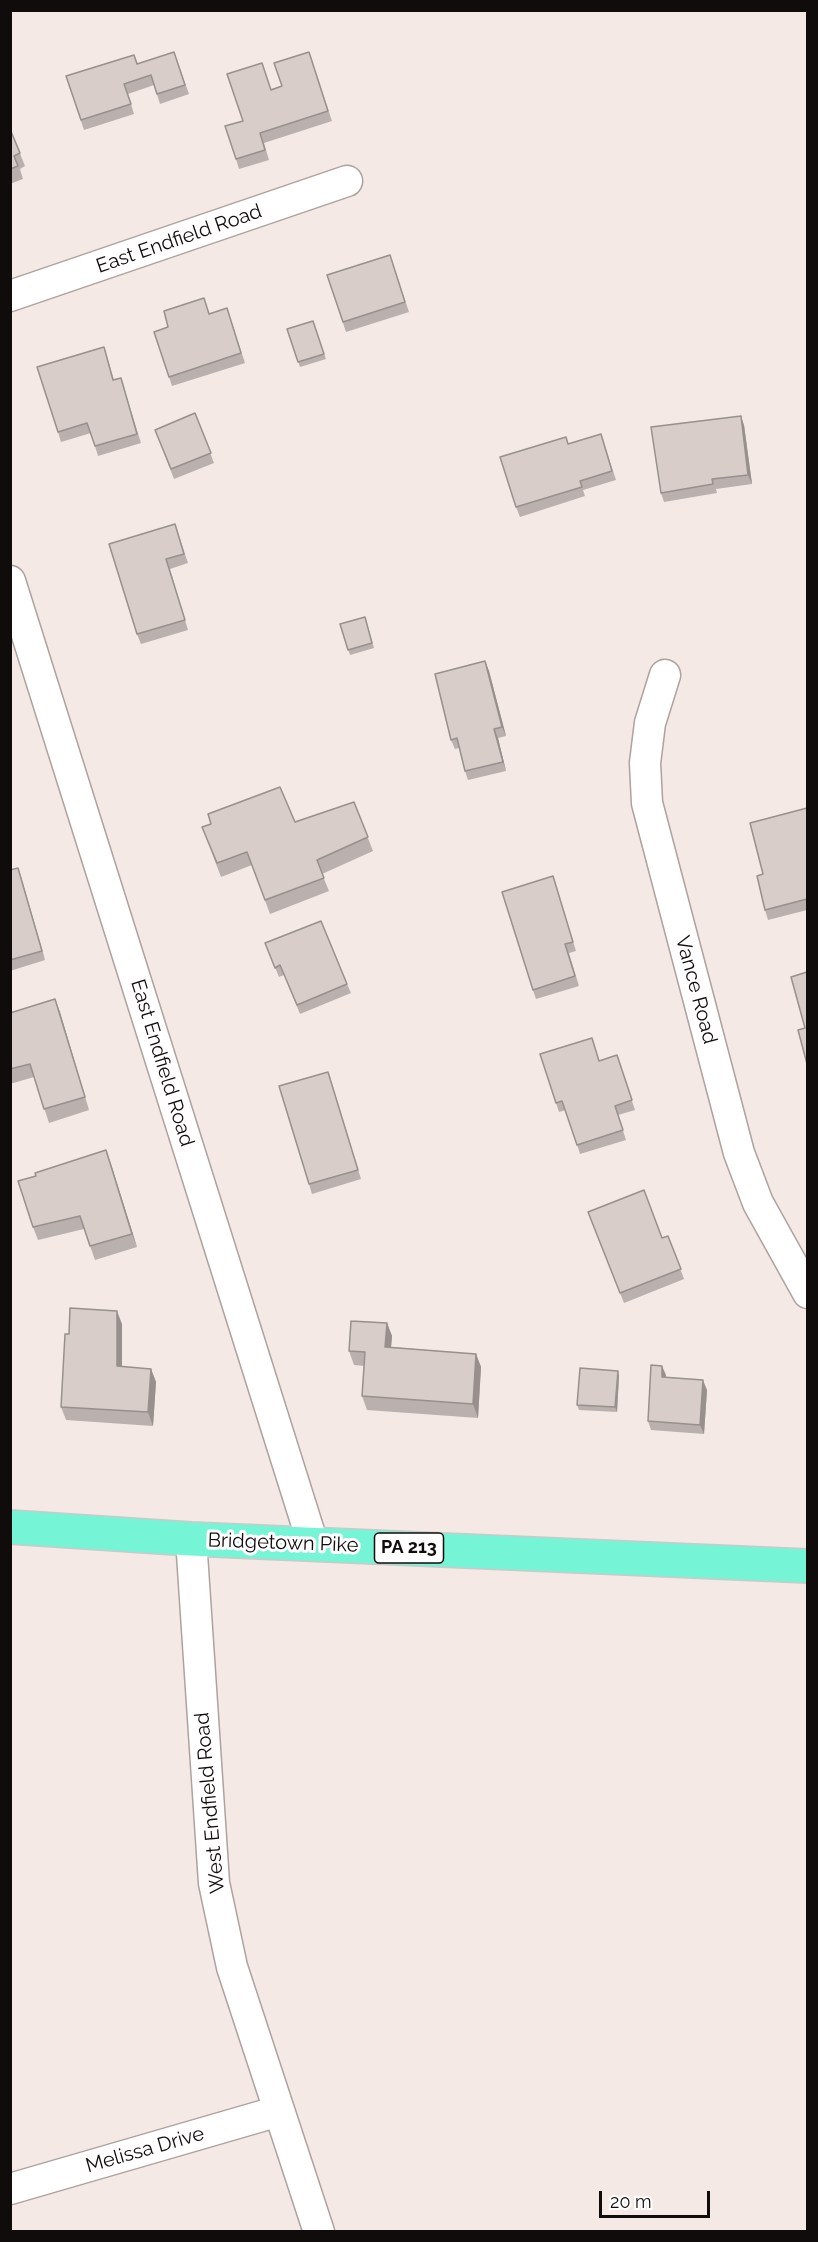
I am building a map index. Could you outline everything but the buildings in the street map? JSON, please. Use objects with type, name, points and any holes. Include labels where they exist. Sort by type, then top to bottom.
[{"type":"main road","name":"Bridgetown Pike","points":[[10,1527],[191,1539],[807,1566]]},
{"type":"street","name":"East Endfield Road","points":[[10,296],[347,181]]},
{"type":"street","name":"East Endfield Road","points":[[10,581],[313,1544]]},
{"type":"street","name":"Vance Road","points":[[665,675],[650,723],[645,763],[647,803],[739,1153],[758,1203],[807,1293]]},
{"type":"street","name":"West Endfield Road","points":[[191,1539],[214,1883],[232,1968],[319,2232]]},
{"type":"street","name":"Melissa Drive","points":[[10,2188],[279,2111]]}]
